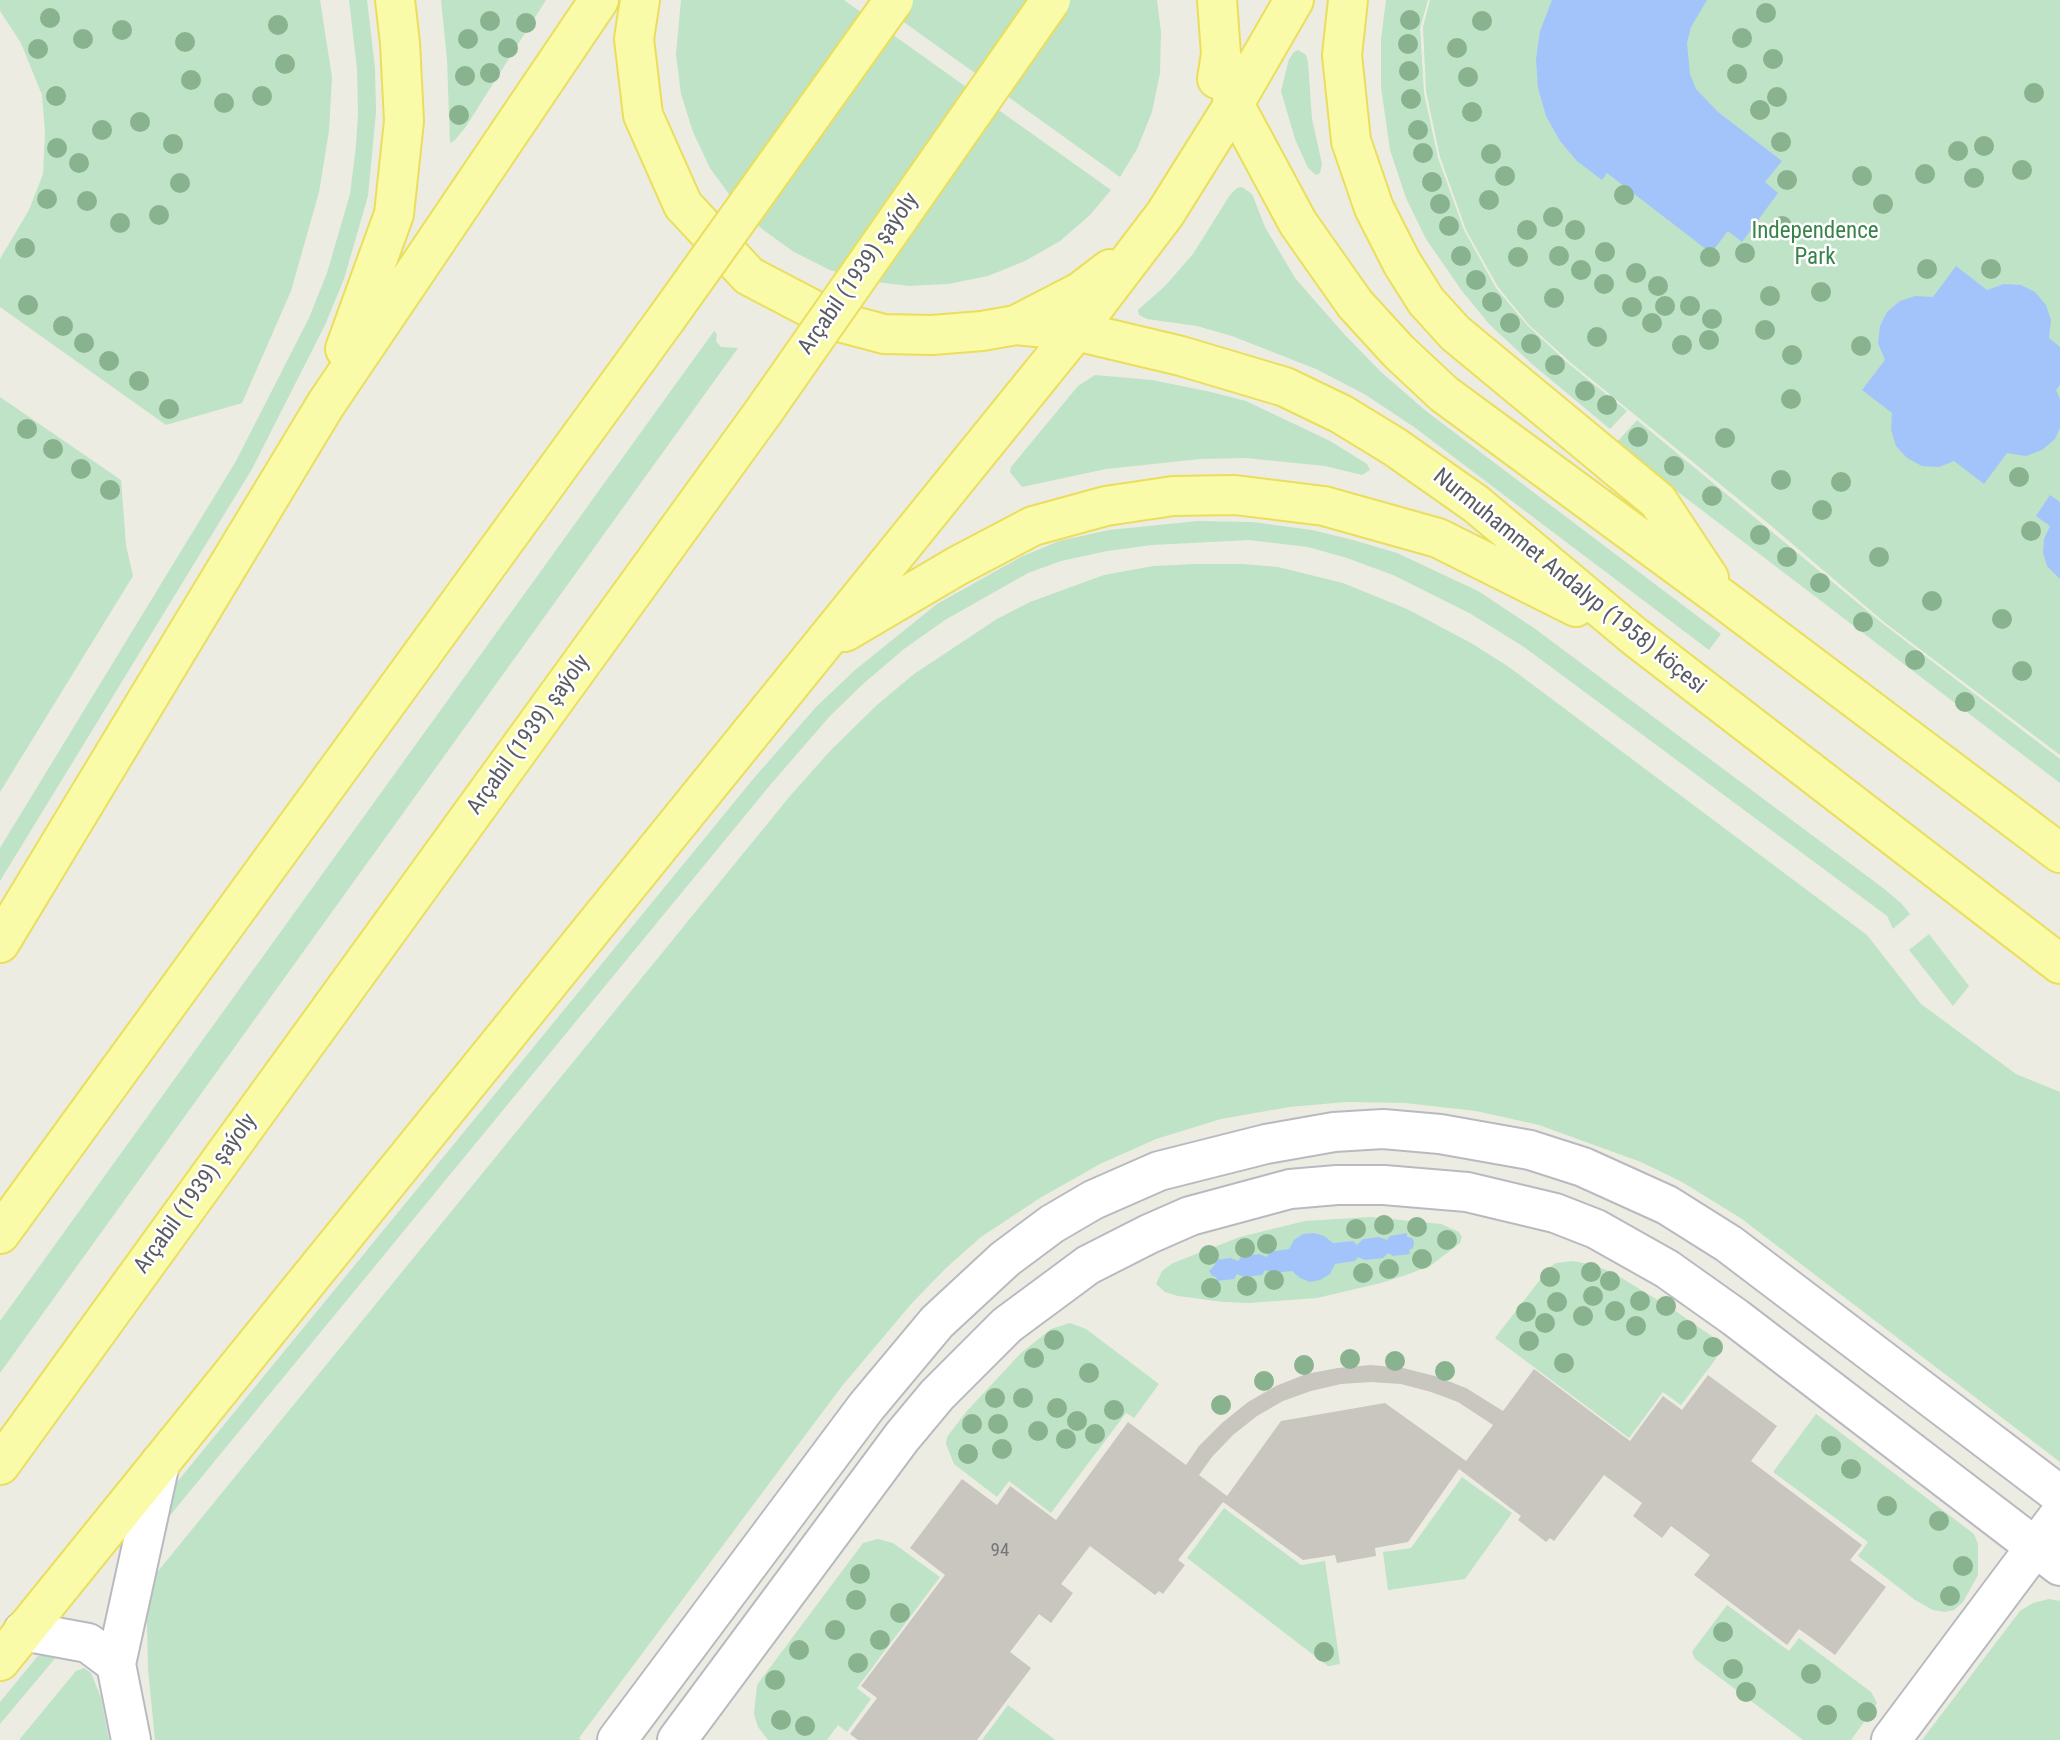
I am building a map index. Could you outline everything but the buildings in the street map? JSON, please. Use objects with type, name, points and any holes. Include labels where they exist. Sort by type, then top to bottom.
[{"type":"main road","points":[[326,404],[394,215],[404,121],[396,0]]},
{"type":"main road","points":[[0,943],[326,404],[601,0]]},
{"type":"main road","points":[[601,0],[643,115],[683,205],[749,276],[835,321],[884,334],[932,335],[982,331],[1016,324],[1080,292],[1126,257],[1165,214],[1194,164],[1213,111],[1221,54]]},
{"type":"main road","points":[[640,0],[634,39],[643,115]]},
{"type":"main road","points":[[0,1234],[666,319],[894,0]]},
{"type":"main road","name":"Arçabil (1939) şaýoly","points":[[0,1465],[764,411],[1051,0]]},
{"type":"main road","points":[[1217,0],[1221,54],[1234,104],[1298,223],[1356,304],[1399,352],[1444,394],[1724,600],[2060,853]]},
{"type":"main road","points":[[0,1661],[1076,331],[1165,214],[1234,104],[1294,0]]},
{"type":"main road","points":[[1348,0],[1342,55],[1351,141],[1374,208],[1402,263],[1426,302],[1455,333],[1658,501],[1724,600]]},
{"type":"main road","name":"Nurmuhammet Andalyp (1958) köçesi","points":[[1016,324],[1076,331],[1181,356],[1285,387],[1341,414],[1395,447],[1476,504],[1634,636],[2060,964]]},
{"type":"main road","points":[[823,644],[1032,526],[1106,506],[1173,496],[1235,495],[1324,506],[1438,538],[1634,636]]},
{"type":"lane","points":[[617,1740],[866,1406],[928,1332],[969,1289],[1052,1224],[1125,1185],[1159,1171],[1202,1159],[1334,1132],[1382,1129],[1440,1134],[1530,1150],[1583,1167],[1667,1205],[1729,1244],[2060,1495]]},
{"type":"lane","points":[[677,1740],[902,1437],[946,1386],[1007,1325],[1088,1265],[1149,1234],[1190,1216],[1290,1189],[1384,1185],[1467,1192],[1555,1213],[1597,1229],[1667,1269],[1736,1318],[2047,1557]]},
{"type":"lane","points":[[131,1740],[117,1664],[160,1463]]},
{"type":"lane","points":[[1891,1740],[2047,1557],[2060,1514]]},
{"type":"lane","points":[[23,1631],[88,1643],[117,1664]]},
{"type":"green space","points":[[0,0],[320,0],[332,77],[329,131],[319,192],[291,291],[242,403],[166,425],[0,307],[0,259],[29,210],[43,174],[45,132],[42,95],[21,43],[0,11]]},
{"type":"green space","points":[[349,0],[367,0],[375,68],[376,112],[368,196],[344,279],[325,325],[252,469],[0,881],[0,848],[236,461],[309,318],[327,273],[350,194],[356,146],[357,69]]},
{"type":"green space","points":[[441,0],[546,0],[465,128],[450,143],[447,60]]},
{"type":"green space","points":[[681,0],[844,0],[1111,190],[1090,215],[1060,241],[1025,261],[988,276],[948,284],[909,286],[869,281],[830,270],[794,252],[762,229],[734,201],[710,168],[693,132],[681,94],[676,54]]},
{"type":"green space","points":[[873,0],[1157,0],[1161,32],[1160,73],[1152,112],[1137,149],[1120,177]]},
{"type":"green space","points":[[1386,0],[1428,0],[1420,28],[1424,93],[1438,158],[1464,230],[1496,288],[1528,326],[1569,364],[1627,411],[1610,429],[1489,324],[1426,239],[1406,198],[1390,150],[1381,87],[1381,39]]},
{"type":"green space","name":"Independence Park","points":[[1430,0],[2060,0],[2060,755],[1884,622],[1529,325],[1498,287],[1466,230],[1440,157],[1426,91],[1423,27]]},
{"type":"green space","points":[[1298,50],[1306,55],[1308,62],[1312,119],[1322,164],[1320,173],[1316,175],[1308,168],[1295,139],[1281,91],[1289,59]]},
{"type":"green space","points":[[1242,187],[1252,194],[1265,227],[1295,278],[1381,372],[1426,411],[1721,634],[1709,650],[1414,427],[1366,395],[1316,369],[1232,336],[1197,326],[1147,319],[1139,315],[1138,310],[1165,286],[1193,254],[1230,195]]},
{"type":"green space","points":[[714,331],[717,334],[716,341],[721,347],[738,348],[0,1373],[0,1321]]},
{"type":"green space","points":[[1095,375],[1152,380],[1246,401],[1330,441],[1367,464],[1370,470],[1362,475],[1325,466],[1245,458],[1200,459],[1106,469],[1022,487],[1010,472],[1011,467],[1078,386]]},
{"type":"green space","points":[[0,397],[121,480],[126,545],[133,576],[0,792]]},
{"type":"green space","points":[[1637,420],[1882,623],[2060,759],[2060,783],[1640,463],[1617,442]]},
{"type":"green space","points":[[1198,521],[1252,522],[1312,530],[1353,540],[1397,553],[1478,591],[1534,628],[1883,888],[1910,914],[1893,929],[1887,916],[1524,647],[1471,614],[1393,575],[1308,547],[1249,540],[1152,545],[1061,561],[1028,573],[945,620],[904,649],[830,716],[771,784],[158,1530],[173,1487],[754,778],[816,707],[855,670],[937,604],[1021,557],[1059,541],[1109,530]]},
{"type":"green space","points":[[1194,564],[1278,567],[1343,583],[1407,609],[1471,643],[1509,667],[1867,935],[1921,1004],[2016,1074],[2060,1092],[2060,1462],[1742,1219],[1682,1182],[1641,1162],[1539,1125],[1476,1111],[1405,1103],[1346,1102],[1289,1107],[1221,1119],[1156,1139],[1100,1164],[1040,1198],[981,1237],[946,1268],[912,1303],[842,1386],[579,1738],[581,1740],[155,1740],[148,1669],[150,1581],[790,796],[830,751],[877,705],[914,674],[997,619],[1030,602],[1104,575],[1153,566]]},
{"type":"green space","points":[[1929,934],[1969,986],[1953,1006],[1909,950]]},
{"type":"green space","points":[[1371,1217],[1441,1224],[1459,1232],[1462,1237],[1460,1243],[1430,1266],[1381,1283],[1317,1298],[1224,1302],[1178,1296],[1165,1292],[1156,1284],[1162,1271],[1173,1263],[1240,1237],[1305,1221]]},
{"type":"green space","points":[[1573,1261],[1594,1265],[1615,1274],[1723,1344],[1715,1360],[1681,1405],[1663,1392],[1629,1438],[1495,1338],[1549,1268],[1556,1263]]},
{"type":"green space","points":[[1070,1323],[1086,1329],[1159,1384],[1134,1418],[1126,1413],[1051,1513],[1009,1481],[997,1497],[954,1464],[946,1444],[947,1437],[966,1412],[1021,1353],[1051,1329]]},
{"type":"green space","points":[[1816,1414],[1974,1534],[1978,1544],[1978,1575],[1963,1602],[1954,1610],[1933,1610],[1915,1600],[1858,1556],[1868,1542],[1773,1472]]},
{"type":"green space","points":[[1462,1477],[1512,1513],[1465,1579],[1388,1590],[1383,1552],[1411,1548]]},
{"type":"green space","points":[[1224,1508],[1301,1565],[1325,1561],[1340,1664],[1328,1666],[1187,1558]]},
{"type":"green space","points":[[878,1539],[893,1543],[940,1577],[857,1688],[871,1699],[847,1732],[838,1725],[827,1740],[768,1740],[758,1727],[754,1714],[757,1685],[863,1543]]},
{"type":"green space","points":[[2049,1599],[2060,1601],[2060,1740],[1922,1740],[2020,1611],[2033,1603]]},
{"type":"green space","points":[[1727,1605],[1789,1651],[1799,1638],[1871,1692],[1877,1703],[1851,1740],[1803,1740],[1695,1659],[1692,1652]]},
{"type":"green space","points":[[44,1653],[57,1656],[0,1724],[0,1702],[37,1657]]},
{"type":"green space","points":[[84,1668],[91,1673],[101,1698],[109,1740],[19,1740],[76,1671]]},
{"type":"green space","points":[[1008,1705],[1054,1739],[1054,1740],[982,1740]]},
{"type":"water","points":[[1552,0],[1707,0],[1691,27],[1687,43],[1690,74],[1696,89],[1718,112],[1782,161],[1765,182],[1778,193],[1742,242],[1728,231],[1711,253],[1607,173],[1602,180],[1577,161],[1560,141],[1546,116],[1538,88],[1536,59],[1540,31]]},
{"type":"water","points":[[1956,266],[1987,290],[2004,284],[2021,285],[2035,292],[2046,305],[2051,320],[2049,338],[2060,347],[2060,385],[2056,390],[2060,399],[2060,428],[2055,439],[2042,450],[2026,456],[2007,453],[1984,484],[1954,461],[1939,467],[1922,466],[1907,458],[1896,446],[1891,430],[1892,413],[1862,390],[1885,360],[1878,343],[1880,326],[1887,312],[1900,301],[1915,296],[1933,297]]},
{"type":"water","points":[[2050,495],[2060,502],[2060,579],[2047,566],[2043,553],[2044,539],[2050,526],[2036,516]]},
{"type":"water","points":[[1314,1233],[1333,1243],[1353,1241],[1357,1245],[1363,1239],[1379,1237],[1387,1240],[1390,1236],[1407,1233],[1407,1237],[1414,1242],[1413,1248],[1409,1250],[1410,1254],[1393,1256],[1388,1253],[1383,1258],[1365,1260],[1358,1257],[1355,1261],[1335,1264],[1330,1274],[1310,1282],[1292,1271],[1273,1273],[1265,1270],[1262,1275],[1244,1277],[1237,1274],[1234,1279],[1217,1281],[1209,1271],[1215,1265],[1214,1260],[1231,1258],[1238,1261],[1241,1257],[1259,1254],[1267,1257],[1269,1252],[1289,1249],[1294,1240],[1303,1234]]}]
